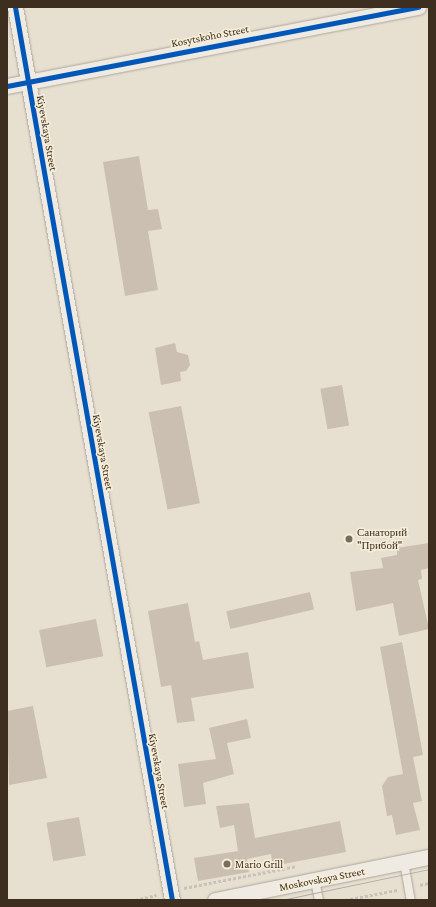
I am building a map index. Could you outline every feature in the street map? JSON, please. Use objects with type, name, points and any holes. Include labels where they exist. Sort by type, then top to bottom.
[{"type":"street","name":"Kiyevskaya Street","points":[[15,7],[172,900]]},
{"type":"street","name":"Kosytskoho Street","points":[[7,86],[418,7]]},
{"type":"street","name":"Moskovskaya Street","points":[[215,900],[429,857]]},
{"type":"lane","points":[[404,862],[411,900]]},
{"type":"lane","points":[[315,880],[319,900]]},
{"type":"path","points":[[345,900],[429,883]]},
{"type":"building","points":[[139,156],[148,210],[158,209],[162,229],[148,231],[158,290],[125,296],[103,162]]},
{"type":"building","points":[[175,343],[177,352],[188,355],[190,365],[186,371],[180,372],[181,381],[161,385],[155,348]]},
{"type":"building","points":[[342,385],[349,425],[327,429],[320,389]]},
{"type":"building","points":[[181,406],[200,503],[167,509],[149,412]]},
{"type":"building","points":[[429,543],[429,568],[421,570],[422,579],[418,580],[429,629],[399,636],[393,603],[356,611],[350,572],[383,568],[381,558],[397,555],[397,548]]},
{"type":"building","points":[[310,592],[314,610],[230,629],[226,611]]},
{"type":"building","points":[[188,603],[195,642],[199,641],[203,660],[248,652],[254,688],[191,698],[195,721],[177,723],[171,685],[161,687],[148,611]]},
{"type":"building","points":[[96,619],[103,656],[46,667],[39,630]]},
{"type":"building","points":[[402,642],[423,755],[413,757],[422,801],[413,803],[420,830],[396,835],[392,815],[387,816],[382,786],[388,777],[403,774],[380,647]]},
{"type":"building","points":[[33,706],[47,778],[9,785],[7,711]]},
{"type":"building","points":[[247,719],[251,738],[227,743],[234,774],[203,783],[206,804],[184,807],[178,764],[216,759],[209,728]]},
{"type":"building","points":[[249,803],[255,838],[340,821],[346,852],[273,866],[271,854],[247,859],[249,872],[198,881],[194,858],[238,851],[234,825],[220,828],[216,806]]},
{"type":"building","points":[[79,817],[86,855],[53,861],[47,823]]},
{"type":"tram line","points":[[281,900],[429,869]]},
{"type":"cycle path","points":[[15,7],[172,900]]},
{"type":"cycle path","points":[[7,86],[418,7]]},
{"type":"place","name":"Санаторий \"Прибой\"","points":[[349,539]]},
{"type":"place","name":"Mario Grill","points":[[227,864]]}]
